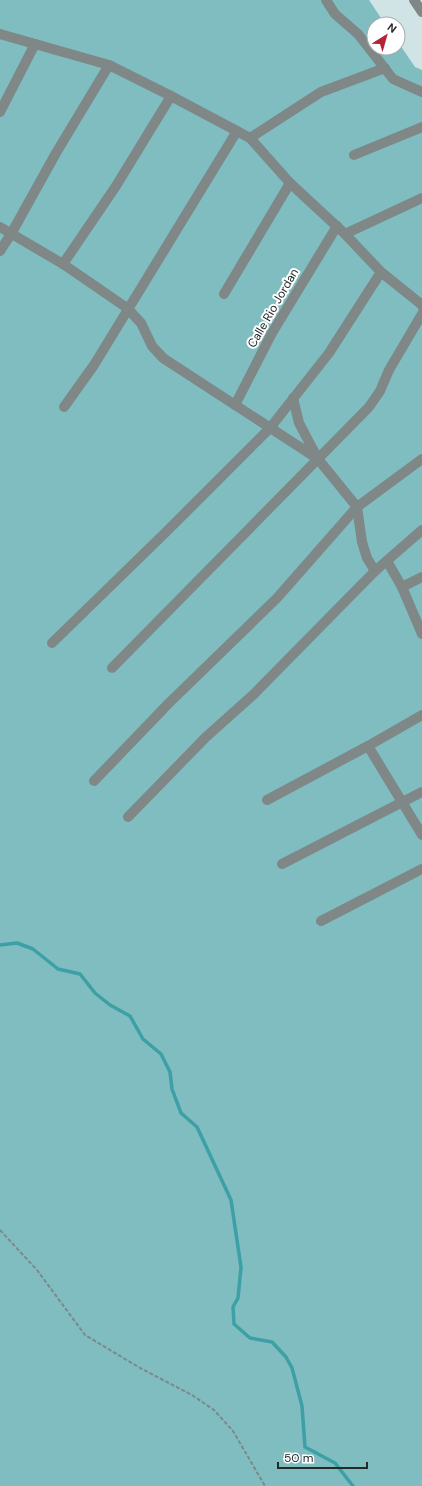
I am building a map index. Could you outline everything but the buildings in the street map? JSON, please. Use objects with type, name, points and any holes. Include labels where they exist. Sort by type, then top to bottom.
[{"type":"street","points":[[326,0],[335,14],[358,34],[393,79],[422,92]]},
{"type":"street","points":[[414,0],[422,12]]},
{"type":"street","points":[[0,34],[109,66],[171,96],[250,138],[290,183],[337,226],[381,272],[422,306]]},
{"type":"street","points":[[0,112],[36,44]]},
{"type":"street","points":[[0,251],[56,153],[109,66]]},
{"type":"street","points":[[250,138],[321,92],[385,68]]},
{"type":"street","points":[[63,264],[116,186],[171,96]]},
{"type":"street","points":[[354,155],[422,127]]},
{"type":"street","points":[[64,407],[90,370],[237,131]]},
{"type":"street","points":[[224,294],[290,183]]},
{"type":"street","points":[[345,234],[422,198]]},
{"type":"street","name":"Calle Rio Jordan","points":[[235,405],[272,333],[337,226]]},
{"type":"street","points":[[0,227],[63,264],[128,308],[141,323],[152,346],[163,358],[318,459]]},
{"type":"street","points":[[52,643],[270,428],[329,353],[381,272]]},
{"type":"street","points":[[112,668],[369,407],[380,391],[389,370],[422,314]]},
{"type":"street","points":[[293,398],[300,423],[318,459],[357,507],[362,542],[367,558],[375,571]]},
{"type":"street","points":[[94,781],[169,703],[277,598],[357,507],[422,459]]},
{"type":"street","points":[[128,817],[206,737],[254,694],[375,571],[422,530]]},
{"type":"street","points":[[387,561],[402,587],[422,634]]},
{"type":"street","points":[[402,587],[422,577]]},
{"type":"street","points":[[267,800],[368,746],[422,715]]},
{"type":"street","points":[[368,746],[422,835]]},
{"type":"street","points":[[282,864],[422,792]]},
{"type":"street","points":[[321,920],[422,870]]},
{"type":"path","points":[[0,1230],[37,1270],[85,1335],[140,1368],[192,1395],[214,1410],[233,1431],[265,1486]]},
{"type":"shaded area","points":[[0,0],[369,0],[380,16],[366,16],[366,56],[406,56],[406,54],[415,67],[422,70],[422,1486],[0,1486]]},
{"type":"waterway","points":[[0,945],[17,943],[33,949],[58,969],[80,974],[95,993],[110,1005],[130,1016],[143,1039],[161,1054],[170,1072],[172,1089],[181,1113],[197,1127],[231,1200],[241,1267],[238,1298],[233,1307],[234,1324],[250,1338],[272,1342],[286,1357],[292,1368],[302,1406],[305,1447],[335,1463],[353,1486]]}]
